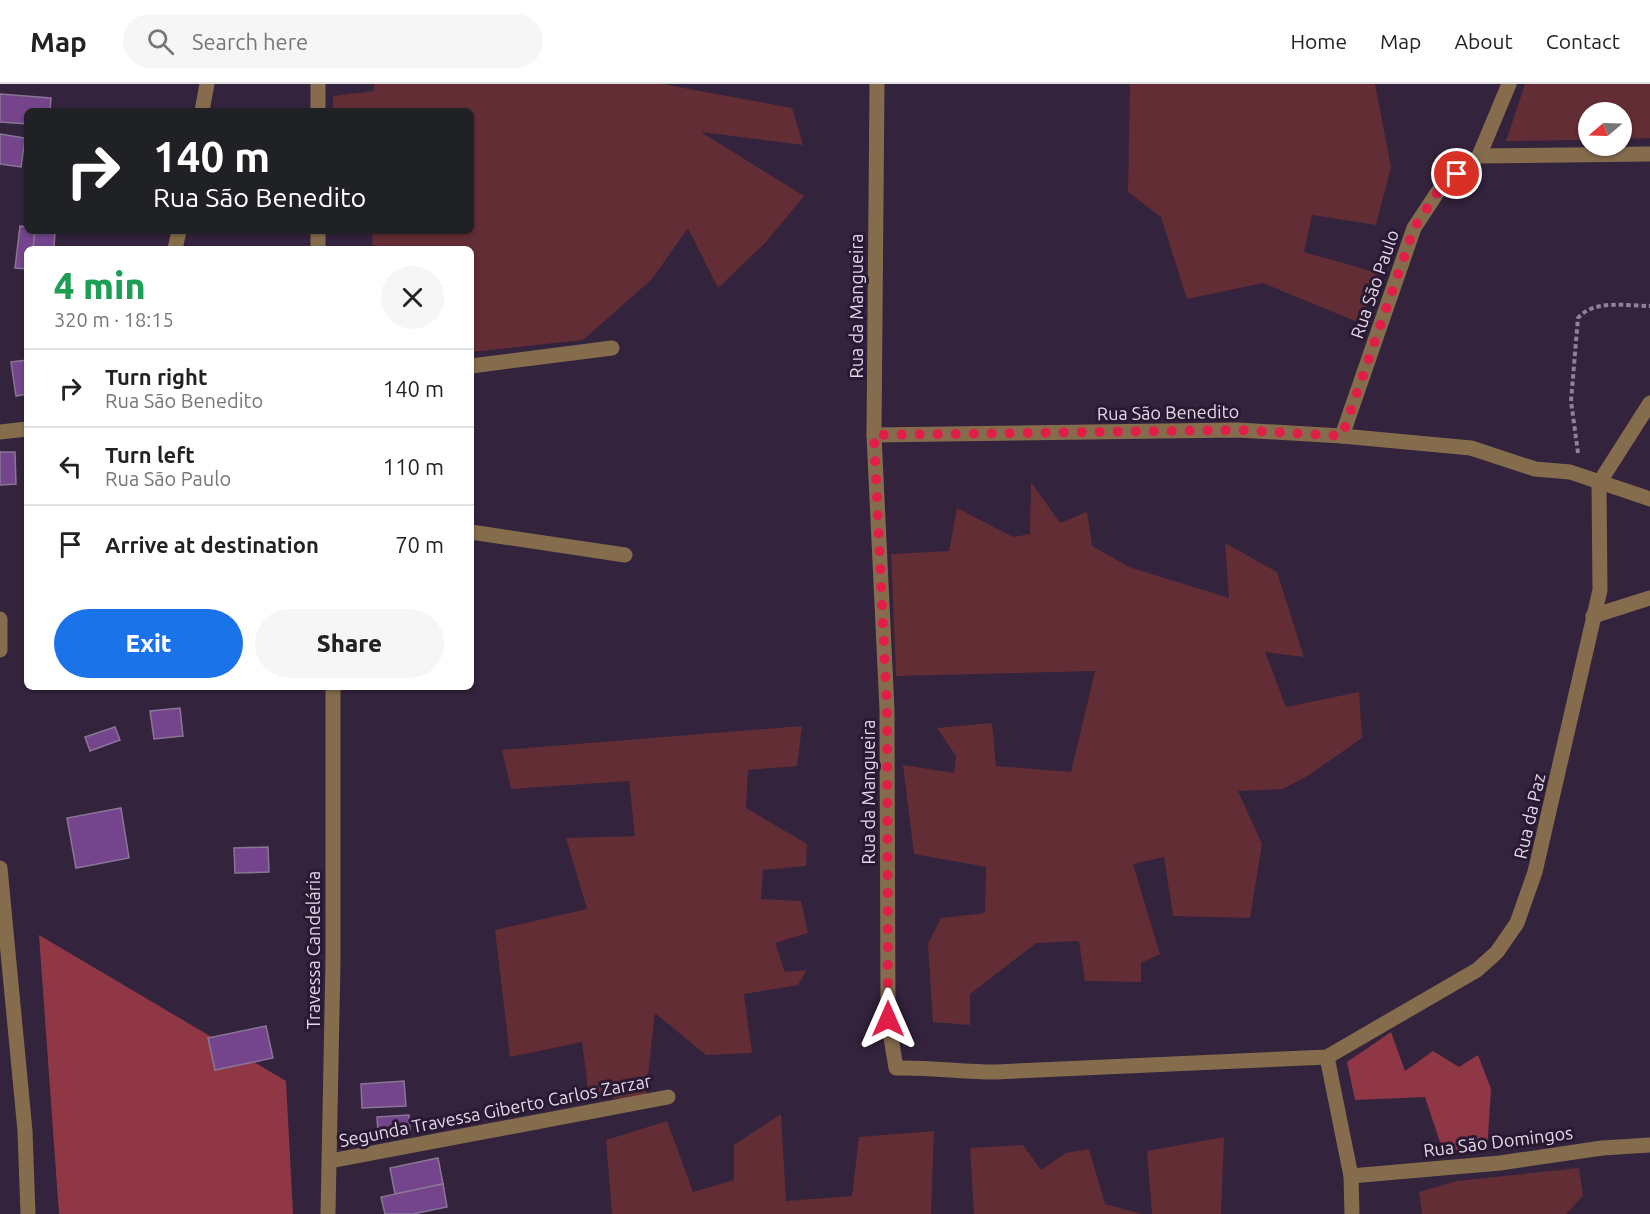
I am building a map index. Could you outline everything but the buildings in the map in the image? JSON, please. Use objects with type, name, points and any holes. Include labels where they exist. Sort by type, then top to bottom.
[{"type":"street","points":[[203,108],[207,84]]},
{"type":"street","points":[[318,84],[318,108]]},
{"type":"street","name":"Rua da Mangueira","points":[[877,84],[874,435],[887,710],[888,1019],[896,1068],[930,1067],[954,1072],[996,1072],[1326,1057]]},
{"type":"street","points":[[1509,84],[1479,156],[1650,154]]},
{"type":"street","name":"Rua São Paulo","points":[[1342,436],[1414,228],[1441,187],[1479,156]]},
{"type":"street","points":[[474,366],[612,348]]},
{"type":"street","points":[[1599,483],[1650,403]]},
{"type":"street","points":[[0,432],[24,429]]},
{"type":"street","name":"Rua São Benedito","points":[[874,435],[1238,430],[1342,436],[1471,448],[1534,469],[1570,472],[1650,499]]},
{"type":"street","name":"Rua da Paz","points":[[1326,1057],[1477,970],[1497,952],[1517,922],[1535,872],[1600,590],[1599,483]]},
{"type":"street","points":[[474,532],[625,555]]},
{"type":"street","points":[[1593,616],[1650,598]]},
{"type":"street","points":[[0,619],[0,650]]},
{"type":"street","name":"Travessa Candelária","points":[[328,1214],[333,690]]},
{"type":"street","points":[[0,868],[25,1131],[28,1214]]},
{"type":"street","points":[[1326,1057],[1351,1176],[1353,1214]]},
{"type":"street","name":"Segunda Travessa Giberto Carlos Zarzar","points":[[330,1161],[668,1097]]},
{"type":"street","name":"Rua São Domingos","points":[[1351,1176],[1500,1163],[1602,1148],[1650,1145]]},
{"type":"path","points":[[1570,472],[1578,455],[1571,401],[1578,318],[1584,311],[1595,307],[1650,306]]},
{"type":"shaded area","points":[[374,84],[662,84],[792,108],[803,145],[701,132],[804,196],[766,242],[718,288],[688,228],[652,279],[583,340],[474,352],[474,246],[373,246],[372,234],[474,234],[474,108],[333,108],[333,96],[374,91]]},
{"type":"shaded area","points":[[1130,84],[1375,84],[1391,167],[1376,225],[1312,215],[1304,252],[1382,274],[1360,323],[1263,283],[1187,299],[1161,217],[1128,192]]},
{"type":"shaded area","points":[[1525,84],[1650,84],[1650,138],[1632,139],[1632,102],[1578,102],[1578,140],[1506,141]]},
{"type":"shaded area","points":[[1031,482],[1060,523],[1087,512],[1092,546],[1129,567],[1229,598],[1225,543],[1277,572],[1304,657],[1265,652],[1286,707],[1359,692],[1362,738],[1309,775],[1283,789],[1238,791],[1262,844],[1250,918],[1173,916],[1164,857],[1133,864],[1160,954],[1141,963],[1141,982],[1085,981],[1079,941],[1036,943],[970,994],[970,1025],[933,1022],[928,944],[941,918],[985,913],[986,867],[914,854],[903,765],[954,773],[956,756],[937,728],[992,723],[996,766],[1071,772],[1095,671],[896,676],[891,554],[949,551],[957,508],[1013,537],[1030,534]]},
{"type":"shaded area","points":[[802,726],[797,766],[748,770],[746,808],[807,844],[806,866],[763,870],[761,899],[801,901],[808,933],[775,943],[785,972],[807,970],[798,985],[744,994],[752,1053],[706,1055],[655,1013],[645,1101],[589,1096],[582,1042],[510,1057],[495,930],[587,909],[566,838],[635,836],[629,781],[511,789],[502,750]]},
{"type":"shaded area","points":[[39,935],[286,1081],[293,1214],[59,1214]]},
{"type":"shaded area","points":[[1391,1032],[1405,1071],[1433,1051],[1459,1067],[1478,1055],[1491,1089],[1487,1151],[1443,1151],[1425,1097],[1355,1100],[1347,1062]]},
{"type":"shaded area","points":[[781,1114],[786,1201],[852,1196],[859,1137],[934,1131],[931,1214],[612,1214],[606,1140],[667,1121],[693,1192],[734,1180],[734,1145]]},
{"type":"shaded area","points":[[1224,1137],[1221,1214],[1152,1214],[1147,1151]]},
{"type":"shaded area","points":[[1023,1145],[1041,1170],[1066,1153],[1089,1149],[1105,1204],[1142,1214],[974,1214],[970,1148]]},
{"type":"shaded area","points":[[1579,1168],[1583,1196],[1566,1214],[1422,1214],[1419,1192],[1457,1181]]},
{"type":"route","points":[[888,1019],[887,710],[874,435],[1238,430],[1342,436],[1414,228],[1426,206],[1441,187],[1457,174]]}]
